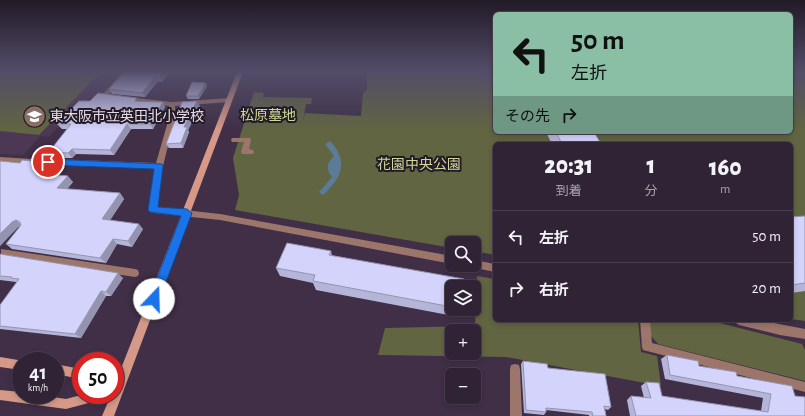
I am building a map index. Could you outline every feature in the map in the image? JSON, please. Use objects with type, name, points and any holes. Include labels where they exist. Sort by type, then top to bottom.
[{"type":"main road","points":[[124,370],[187,213],[232,91]]},
{"type":"main road","points":[[0,362],[12,364]]},
{"type":"main road","points":[[0,395],[66,404],[72,402]]},
{"type":"main road","points":[[108,416],[112,404]]},
{"type":"street","points":[[108,91],[104,96],[172,104],[229,100]]},
{"type":"street","points":[[172,104],[172,118],[159,166],[153,210],[220,217],[445,259]]},
{"type":"street","points":[[234,140],[248,140],[245,152],[250,152]]},
{"type":"street","points":[[0,160],[159,166]]},
{"type":"street","points":[[2,252],[135,273]]},
{"type":"street","points":[[481,265],[493,268]]},
{"type":"street","points":[[645,322],[647,347],[805,387]]},
{"type":"street","points":[[747,322],[805,334]]},
{"type":"street","points":[[516,368],[516,416]]},
{"type":"shaded area","name":"東大阪市立英田北小学校","points":[[0,91],[105,91],[99,98],[88,98],[48,137],[40,136],[23,155],[0,154]]},
{"type":"green space","points":[[0,91],[82,91],[39,135],[0,131]]},
{"type":"green space","name":"花園中央公園","points":[[365,91],[493,91],[493,134],[793,134],[793,91],[805,91],[805,321],[793,319],[793,142],[493,142],[493,255],[481,252],[481,236],[445,236],[445,247],[235,210],[239,195],[233,158],[254,92],[264,93],[263,97],[312,98],[311,104],[306,104],[303,121],[305,113],[361,116],[363,93]]},
{"type":"green space","points":[[477,276],[493,279],[493,322],[638,322],[641,352],[657,356],[661,386],[506,357],[481,357],[481,324],[475,324],[475,316],[481,316],[481,280],[477,280]]},
{"type":"green space","points":[[649,322],[716,322],[802,344],[805,350],[805,381],[658,344],[651,336]]},
{"type":"green space","points":[[445,327],[445,356],[378,355],[385,328]]},
{"type":"water","points":[[330,141],[340,155],[341,169],[335,182],[323,195],[319,192],[332,177],[328,171],[328,166],[334,156],[325,144]]},
{"type":"building","points":[[129,91],[143,91],[142,93]]},
{"type":"building","points":[[188,91],[201,91],[198,96],[186,96]]},
{"type":"building","points":[[98,93],[137,98],[135,101],[163,102],[150,124],[127,124],[110,150],[72,149],[68,153],[49,152],[71,124],[57,124],[79,101],[90,101]]},
{"type":"building","points":[[197,101],[184,127],[187,127],[181,143],[166,144],[182,102]]},
{"type":"building","points":[[557,134],[595,134],[600,142],[561,142]]},
{"type":"building","points":[[22,160],[41,162],[42,160],[60,161],[48,174],[68,176],[57,188],[120,193],[102,219],[139,224],[128,241],[113,239],[100,258],[6,244],[21,225],[20,222],[16,220],[0,234],[0,161],[20,163]]},
{"type":"building","points":[[805,216],[805,283],[793,285],[793,217]]},
{"type":"building","points":[[287,243],[331,251],[329,255],[464,279],[445,280],[445,306],[313,281],[315,275],[276,268]]},
{"type":"building","points":[[0,254],[118,273],[106,292],[101,291],[75,334],[0,326],[0,305],[19,279],[0,276]]},
{"type":"building","points":[[667,355],[698,361],[699,366],[736,372],[737,376],[792,386],[795,396],[805,397],[805,416],[636,416],[631,396],[651,398],[646,382],[659,383],[662,396],[768,412],[771,394],[670,375]]},
{"type":"building","points":[[523,361],[547,364],[548,368],[605,374],[611,407],[604,406],[606,416],[593,416],[592,412],[546,408],[546,412],[526,410]]},
{"type":"place","name":"東大阪市立英田北小学校","points":[[34,117]]},
{"type":"route","points":[[48,162],[159,166],[153,210],[187,213],[154,299]]},
{"type":"park label","name":"松原墓地","points":[[268,116]]}]
